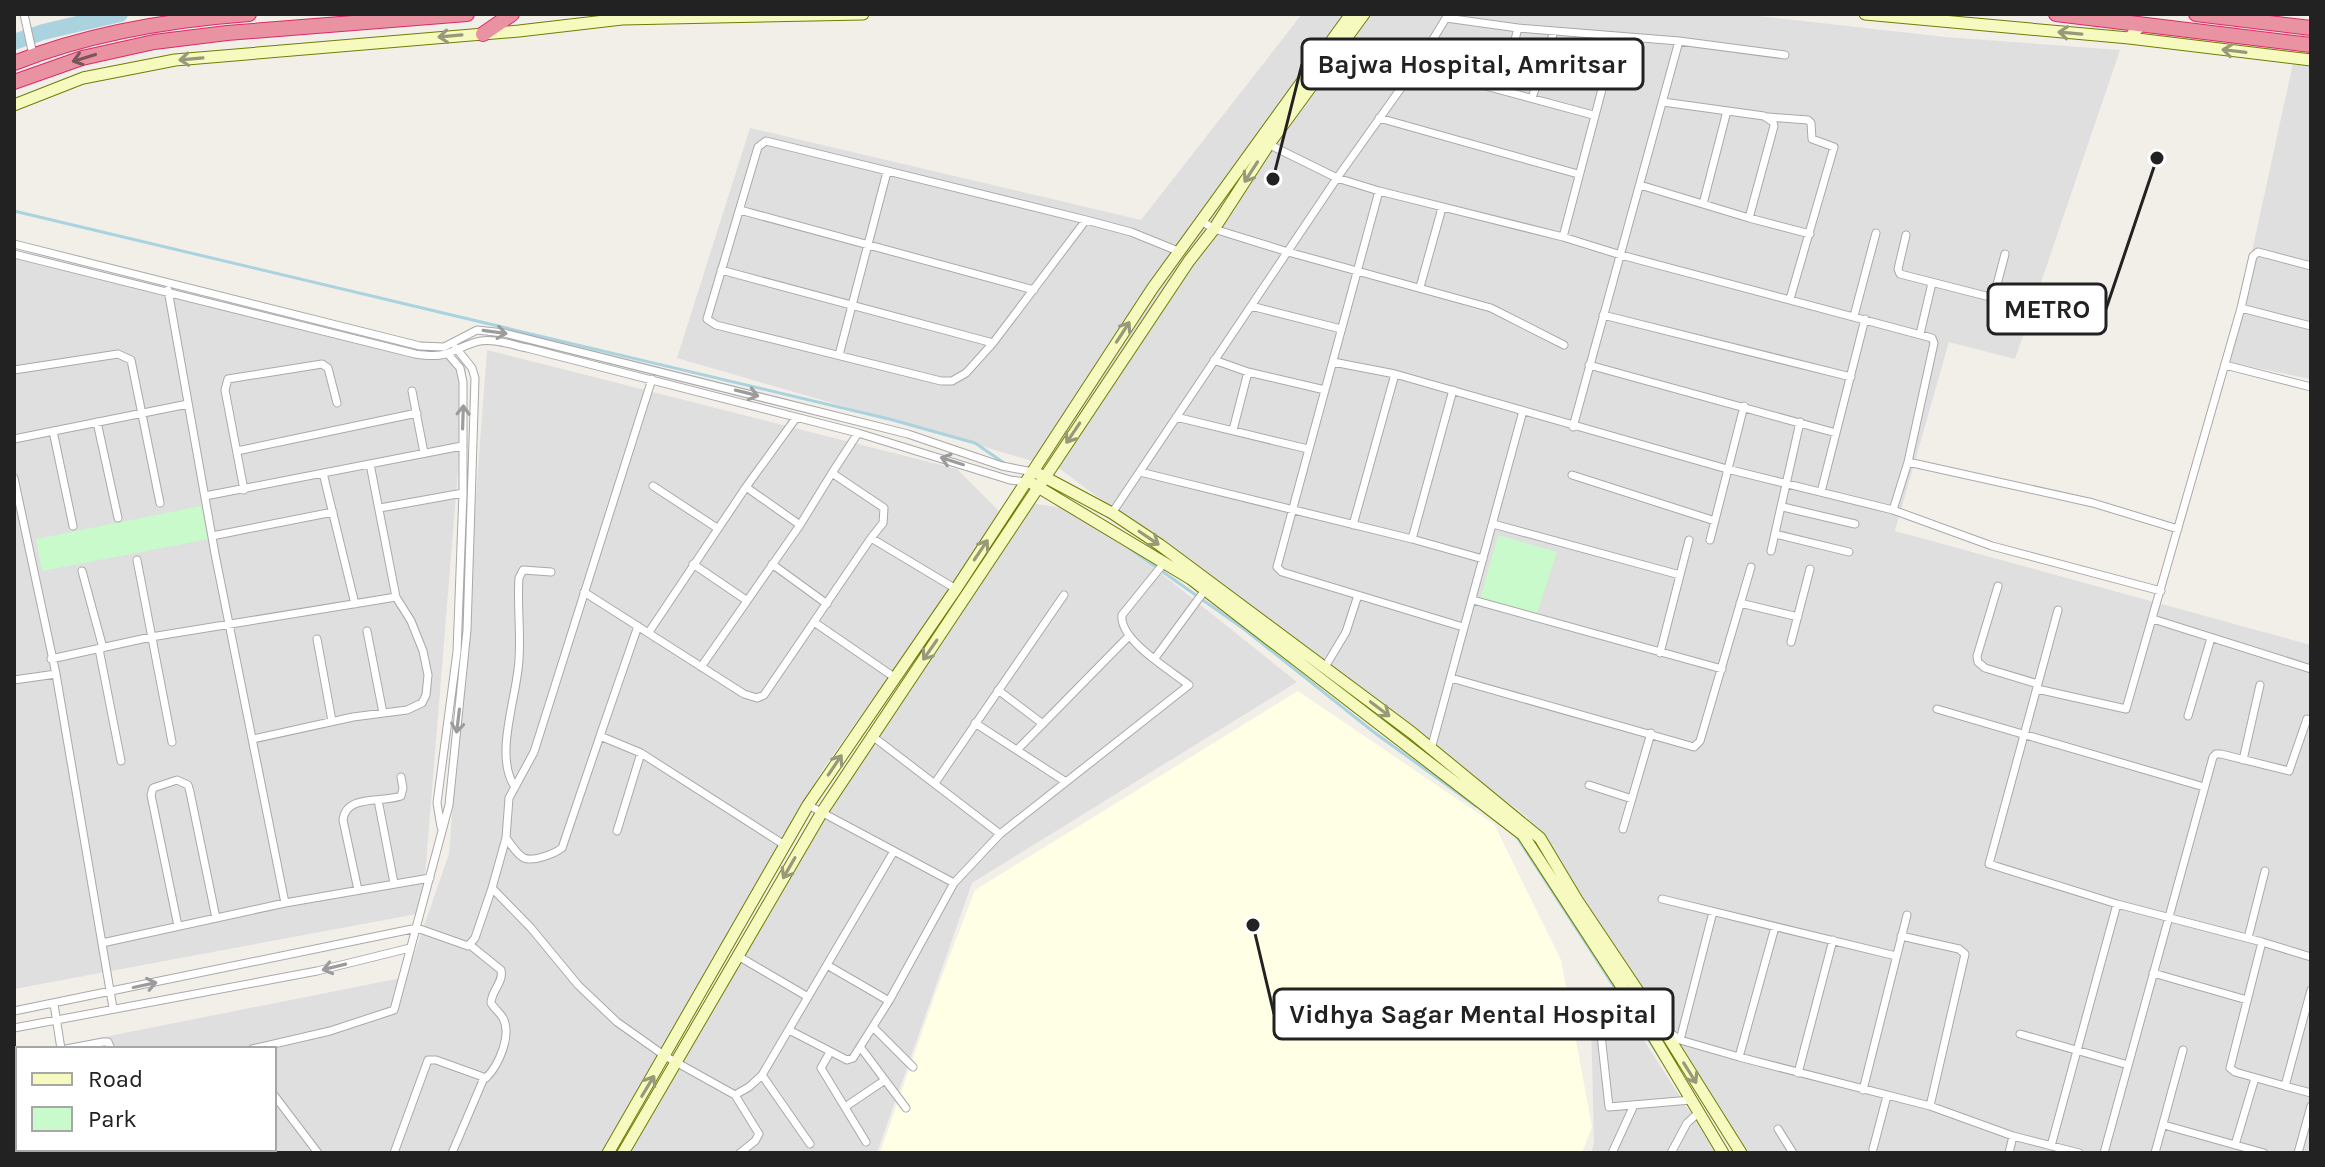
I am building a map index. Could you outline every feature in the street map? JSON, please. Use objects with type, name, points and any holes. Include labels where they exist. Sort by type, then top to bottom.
[{"type":"highway","points":[[14,63],[32,49],[113,32],[183,20],[249,14]]},
{"type":"highway","points":[[14,82],[82,58],[154,42],[467,14]]},
{"type":"highway","points":[[483,34],[512,14]]},
{"type":"highway","points":[[2056,14],[2311,45]]},
{"type":"highway","points":[[2196,14],[2311,28]]},
{"type":"street","points":[[14,105],[83,78],[175,60],[622,19],[863,14]]},
{"type":"street","points":[[623,1153],[808,805],[956,589],[1214,229],[1264,142],[1351,14]]},
{"type":"street","points":[[608,1153],[738,956],[871,735],[967,597],[1035,479],[1178,251],[1364,14]]},
{"type":"street","points":[[1865,14],[2129,38],[2311,60]]},
{"type":"street","points":[[24,17],[32,49]]},
{"type":"street","points":[[1112,513],[1337,178],[1416,67],[1446,18],[1518,28],[1679,41],[1785,55]]},
{"type":"street","points":[[2129,38],[2142,24]]},
{"type":"street","points":[[1502,90],[1518,28]]},
{"type":"street","points":[[1532,98],[1554,31]]},
{"type":"street","points":[[1563,237],[1616,36]]},
{"type":"street","points":[[1573,427],[1679,41]]},
{"type":"street","points":[[1416,67],[1593,115]]},
{"type":"street","points":[[1663,102],[1808,120],[1812,139],[1833,146],[1790,299]]},
{"type":"street","points":[[1703,204],[1727,111]]},
{"type":"street","points":[[1749,218],[1774,126],[1768,117]]},
{"type":"street","points":[[1379,118],[1578,174]]},
{"type":"street","points":[[1086,220],[993,343],[966,373],[952,381],[941,381],[711,323],[707,314],[758,147],[766,141],[887,172],[1086,220],[1131,232],[1178,251]]},
{"type":"street","points":[[1264,142],[1337,178],[1379,191],[1563,237],[1932,338],[1934,343],[1908,462],[1893,510]]},
{"type":"street","points":[[839,355],[887,172]]},
{"type":"street","points":[[1640,185],[1810,234]]},
{"type":"street","points":[[1379,191],[1276,563],[1278,570],[1463,627]]},
{"type":"street","points":[[1420,287],[1442,208]]},
{"type":"street","points":[[740,210],[1034,290]]},
{"type":"street","points":[[1200,220],[1214,229],[1288,252],[1491,308],[1564,345]]},
{"type":"street","points":[[1854,316],[1876,233]]},
{"type":"street","points":[[1906,235],[1899,273],[1991,296],[1995,292],[2005,254]]},
{"type":"street","points":[[14,244],[50,257],[415,354],[449,355],[476,342],[497,342],[858,433],[1010,480],[1035,479],[1205,590],[1523,835],[1646,1024],[1723,1153]]},
{"type":"street","points":[[1998,586],[1977,656],[1978,662],[1985,668],[2037,686],[2126,710],[2254,253],[2311,266]]},
{"type":"street","points":[[14,254],[50,257]]},
{"type":"street","points":[[721,270],[993,343]]},
{"type":"street","points":[[1920,334],[1932,283]]},
{"type":"street","points":[[167,288],[420,346],[448,345],[477,330],[504,333],[908,434],[1002,466],[1112,513],[1325,667],[1540,838],[1741,1153]]},
{"type":"street","points":[[167,288],[212,536],[285,903]]},
{"type":"street","points":[[1251,306],[1341,329]]},
{"type":"street","points":[[2241,308],[2311,326]]},
{"type":"street","points":[[1603,315],[1851,377]]},
{"type":"street","points":[[1821,492],[1865,319]]},
{"type":"street","points":[[261,1047],[330,1031],[394,1010],[417,928],[449,805],[462,688],[470,569],[475,378],[472,368],[458,351],[448,345]]},
{"type":"street","points":[[441,829],[437,803],[457,652],[463,493],[463,382],[460,368],[449,355],[448,345]]},
{"type":"street","points":[[14,370],[112,354],[131,360],[160,503]]},
{"type":"street","points":[[1214,360],[1248,372],[1325,390]]},
{"type":"street","points":[[1333,362],[1395,374],[1573,427],[1893,510],[1992,546],[2161,591]]},
{"type":"street","points":[[244,490],[225,390],[228,379],[322,364],[328,368],[337,403]]},
{"type":"street","points":[[1589,365],[1836,433]]},
{"type":"street","points":[[2225,365],[2311,387]]},
{"type":"street","points":[[1233,430],[1248,372]]},
{"type":"street","points":[[1353,525],[1395,374]]},
{"type":"street","points":[[470,945],[492,888],[506,838],[508,804],[534,752],[652,379]]},
{"type":"street","points":[[1412,539],[1453,390]]},
{"type":"street","points":[[412,391],[424,453]]},
{"type":"street","points":[[14,439],[188,404]]},
{"type":"street","points":[[1710,540],[1744,406]]},
{"type":"street","points":[[1431,749],[1523,411]]},
{"type":"street","points":[[237,451],[417,413]]},
{"type":"street","points":[[1176,417],[1308,449]]},
{"type":"street","points":[[649,632],[717,528],[796,418]]},
{"type":"street","points":[[97,422],[118,518]]},
{"type":"street","points":[[1771,551],[1800,422]]},
{"type":"street","points":[[53,431],[73,526]]},
{"type":"street","points":[[701,667],[800,525],[858,433]]},
{"type":"street","points":[[205,496],[462,446]]},
{"type":"street","points":[[1908,462],[2093,503],[2178,529]]},
{"type":"street","points":[[253,739],[422,703],[428,688],[428,675],[417,636],[396,597],[370,464]]},
{"type":"street","points":[[1140,472],[1483,559]]},
{"type":"street","points":[[323,473],[355,604]]},
{"type":"street","points":[[584,592],[744,694],[761,697],[883,523],[884,508],[832,473]]},
{"type":"street","points":[[1572,475],[1715,521]]},
{"type":"street","points":[[14,478],[56,674],[113,1008]]},
{"type":"street","points":[[653,486],[717,528]]},
{"type":"street","points":[[746,487],[800,525]]},
{"type":"street","points":[[380,508],[463,493]]},
{"type":"street","points":[[1783,507],[1855,524]]},
{"type":"street","points":[[212,536],[333,512]]},
{"type":"street","points":[[1493,524],[1680,575]]},
{"type":"street","points":[[1775,534],[1849,552]]},
{"type":"street","points":[[871,538],[956,589]]},
{"type":"street","points":[[1660,653],[1689,540]]},
{"type":"street","points":[[137,560],[172,742]]},
{"type":"street","points":[[789,1030],[849,1060],[861,1048],[889,1001],[954,883],[1000,834],[1189,685],[1128,637],[1121,622],[1122,615],[1164,563]]},
{"type":"street","points":[[693,564],[746,600]]},
{"type":"street","points":[[772,564],[827,604]]},
{"type":"street","points":[[1451,678],[1651,733],[1687,747],[1698,744],[1751,567]]},
{"type":"street","points":[[515,787],[509,775],[506,750],[519,669],[520,573],[528,569],[551,572]]},
{"type":"street","points":[[1791,642],[1810,569]]},
{"type":"street","points":[[82,571],[101,648],[121,761]]},
{"type":"street","points":[[1155,658],[1205,590]]},
{"type":"street","points":[[935,783],[1064,595]]},
{"type":"street","points":[[1325,667],[1346,632],[1358,595]]},
{"type":"street","points":[[51,659],[151,637],[396,597]]},
{"type":"street","points":[[1473,600],[1722,669]]},
{"type":"street","points":[[1740,603],[1798,617]]},
{"type":"street","points":[[2058,610],[1989,864],[2117,904],[2311,957]]},
{"type":"street","points":[[2153,619],[2311,669]]},
{"type":"street","points":[[814,622],[894,677]]},
{"type":"street","points":[[506,838],[527,859],[562,848],[638,626]]},
{"type":"street","points":[[367,631],[383,713]]},
{"type":"street","points":[[1017,750],[1128,637]]},
{"type":"street","points":[[2188,716],[2211,638]]},
{"type":"street","points":[[317,639],[332,721]]},
{"type":"street","points":[[14,680],[56,674]]},
{"type":"street","points":[[2243,760],[2260,685]]},
{"type":"street","points":[[998,690],[1043,724]]},
{"type":"street","points":[[1937,709],[2204,787]]},
{"type":"street","points":[[2104,1153],[2214,755],[2289,771],[2307,719]]},
{"type":"street","points":[[975,723],[1066,782]]},
{"type":"street","points":[[1623,829],[1651,733]]},
{"type":"street","points":[[871,735],[1000,834]]},
{"type":"street","points":[[600,736],[641,753],[786,846]]},
{"type":"street","points":[[617,831],[641,753]]},
{"type":"street","points":[[358,890],[343,816],[349,805],[401,796],[401,777]]},
{"type":"street","points":[[178,926],[151,795],[153,788],[177,780],[188,785],[190,792],[216,918]]},
{"type":"street","points":[[1589,785],[1632,799]]},
{"type":"street","points":[[378,800],[394,883]]},
{"type":"street","points":[[808,805],[954,883]]},
{"type":"street","points":[[735,1095],[762,1075],[894,851]]},
{"type":"street","points":[[2248,938],[2265,871]]},
{"type":"street","points":[[102,943],[285,903],[430,878]]},
{"type":"street","points":[[492,888],[599,1006],[638,1039],[735,1095],[759,1134],[740,1153]]},
{"type":"street","points":[[1662,899],[1896,956]]},
{"type":"street","points":[[2051,1146],[2117,904]]},
{"type":"street","points":[[1680,1040],[1713,912]]},
{"type":"street","points":[[1863,1090],[1907,915]]},
{"type":"street","points":[[1739,1057],[1775,927]]},
{"type":"street","points":[[14,1011],[417,928],[463,946],[470,945],[499,966],[503,974],[492,994],[491,1003],[503,1017],[506,1038],[492,1072],[484,1078],[452,1153]]},
{"type":"street","points":[[1901,936],[1959,949],[1965,954],[1930,1106]]},
{"type":"street","points":[[1798,1073],[1833,940]]},
{"type":"street","points":[[2262,942],[2230,1068],[2311,1093]]},
{"type":"street","points":[[14,1028],[317,971],[410,948]]},
{"type":"street","points":[[738,956],[808,997]]},
{"type":"street","points":[[827,965],[889,1001]]},
{"type":"street","points":[[2153,973],[2247,1000]]},
{"type":"street","points":[[2285,1086],[2311,990]]},
{"type":"street","points":[[54,1004],[63,1047]]},
{"type":"street","points":[[873,1027],[913,1067]]},
{"type":"street","points":[[1662,1027],[1680,1040],[1930,1106],[2013,1136],[2079,1153]]},
{"type":"street","points":[[2020,1034],[2128,1065]]},
{"type":"street","points":[[1601,1035],[1608,1106],[1691,1100]]},
{"type":"street","points":[[76,1047],[107,1042],[110,1047]]},
{"type":"street","points":[[861,1048],[906,1108]]},
{"type":"street","points":[[2155,1153],[2183,1050]]},
{"type":"street","points":[[830,1052],[821,1068],[866,1142]]},
{"type":"street","points":[[394,1153],[428,1060],[436,1060],[484,1078]]},
{"type":"street","points":[[762,1075],[810,1144]]},
{"type":"street","points":[[2235,1145],[2255,1078]]},
{"type":"street","points":[[845,1107],[885,1080]]},
{"type":"street","points":[[1873,1149],[1887,1096]]},
{"type":"street","points":[[276,1098],[318,1153]]},
{"type":"street","points":[[1612,1153],[1634,1105]]},
{"type":"street","points":[[2298,1153],[2311,1106]]},
{"type":"street","points":[[1671,1153],[1687,1123],[1698,1113]]},
{"type":"street","points":[[2164,1125],[2264,1153]]},
{"type":"street","points":[[1778,1129],[1793,1153]]},
{"type":"street","points":[[2009,1153],[2013,1136]]},
{"type":"shaded area","points":[[1302,14],[1739,14],[1945,37],[2120,50],[2015,359],[1949,342],[1895,531],[2311,645],[2311,1153],[1739,1153],[1526,816],[1060,469],[677,358],[750,128],[1141,220]]},
{"type":"shaded area","points":[[2293,63],[2311,65],[2311,379],[2228,362]]},
{"type":"shaded area","points":[[14,254],[467,360],[422,913],[14,989]]},
{"type":"shaded area","points":[[487,350],[957,469],[1003,515],[823,769],[603,1153],[14,1153],[16,1054],[16,1151],[276,1151],[276,1047],[54,1047],[406,977],[449,854]]},
{"type":"shaded area","points":[[1030,503],[1083,511],[1297,682],[972,883],[877,1153],[629,1153],[813,826]]},
{"type":"shaded area","points":[[1298,691],[1494,824],[1561,960],[1592,1127],[1582,1153],[880,1153],[975,890]]},
{"type":"shaded area","points":[[1626,1012],[1716,1153],[1591,1153],[1594,1144],[1591,1019]]},
{"type":"green space","points":[[201,506],[208,539],[42,571],[36,539]]},
{"type":"green space","points":[[1498,535],[1557,552],[1535,619],[1479,603]]},
{"type":"waterway","points":[[14,42],[120,14]]},
{"type":"waterway","points":[[14,211],[889,419],[975,443],[1007,465]]},
{"type":"waterway","points":[[1129,548],[1244,629],[1375,733],[1476,806]]},
{"type":"waterway","points":[[1517,837],[1663,1062]]},
{"type":"place","name":"METRO","points":[[2157,158]]},
{"type":"place","name":"Bajwa Hospital, Amritsar","points":[[1273,179]]},
{"type":"place","name":"Vidhya Sagar Mental Hospital","points":[[1253,925]]}]
